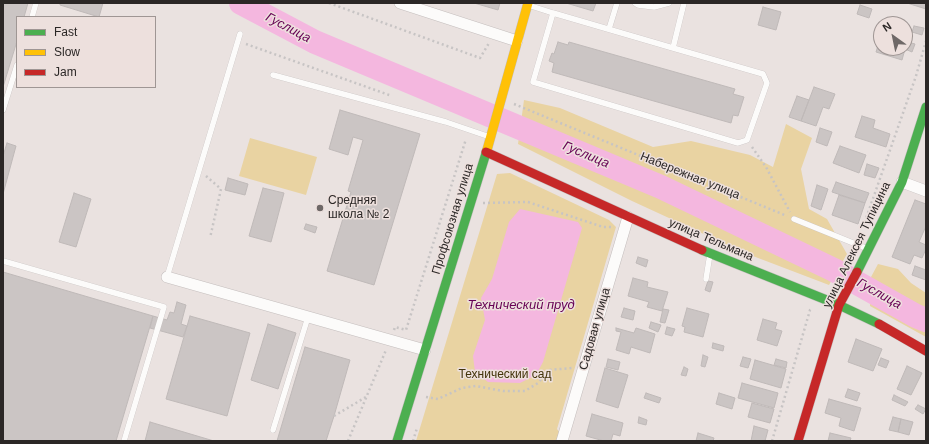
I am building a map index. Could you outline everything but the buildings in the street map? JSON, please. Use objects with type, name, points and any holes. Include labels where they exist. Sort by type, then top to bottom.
[{"type":"street","points":[[402,3],[517,41]]},
{"type":"street","name":"Профсоюзная улица","points":[[397,441],[491,135],[506,101],[517,41],[528,4]]},
{"type":"street","name":"улица Алексея Тупицина","points":[[798,441],[839,305],[869,250],[902,182],[926,107]]},
{"type":"street","name":"улица Тельмана","points":[[486,152],[710,254],[839,305],[894,332],[926,351]]},
{"type":"street","points":[[902,182],[926,191]]},
{"type":"street","name":"Садовая улица","points":[[562,441],[628,217]]},
{"type":"street","points":[[168,277],[425,350]]},
{"type":"lane","points":[[32,16],[36,3]]},
{"type":"lane","points":[[609,29],[617,3]]},
{"type":"lane","points":[[636,3],[638,5],[654,7],[669,3]]},
{"type":"lane","points":[[673,48],[684,3]]},
{"type":"lane","points":[[528,4],[553,13],[762,74],[767,83],[747,140],[738,142],[533,82],[553,13]]},
{"type":"lane","points":[[168,277],[240,34]]},
{"type":"lane","points":[[3,110],[16,68]]},
{"type":"lane","points":[[273,75],[491,135]]},
{"type":"lane","points":[[794,219],[869,250]]},
{"type":"lane","points":[[706,279],[710,254]]},
{"type":"lane","points":[[3,261],[164,307],[124,441]]},
{"type":"lane","points":[[273,430],[308,317]]},
{"type":"path","points":[[329,3],[480,58],[495,34]]},
{"type":"path","points":[[238,41],[395,98]]},
{"type":"path","points":[[857,245],[916,76],[926,41]]},
{"type":"path","name":"Набережная улица","points":[[506,101],[794,219]]},
{"type":"path","points":[[348,441],[395,327],[406,330],[469,129]]},
{"type":"path","points":[[747,140],[766,168],[794,219]]},
{"type":"path","points":[[199,171],[221,189],[210,238]]},
{"type":"path","points":[[482,203],[528,202],[603,226],[624,229]]},
{"type":"path","points":[[772,441],[810,310],[825,299]]},
{"type":"path","points":[[426,397],[438,399],[462,388],[476,386],[503,392],[525,391],[538,383],[550,370],[568,368],[583,369]]},
{"type":"path","points":[[334,416],[367,397]]},
{"type":"green space","points":[[524,100],[560,108],[653,147],[691,141],[750,155],[773,167],[786,124],[812,138],[801,169],[809,209],[827,219],[847,254],[829,285],[745,253],[632,201],[518,144]]},
{"type":"green space","points":[[250,138],[317,157],[306,195],[239,176]]},
{"type":"green space","name":"Технический сад","points":[[510,173],[609,220],[616,227],[557,429],[560,433],[557,441],[416,441],[497,174]]},
{"type":"green space","points":[[878,264],[898,269],[911,283],[926,293],[926,337],[870,306],[871,277]]},
{"type":"water","name":"Технический пруд","points":[[520,209],[578,222],[582,228],[543,362],[536,375],[520,383],[488,382],[475,372],[473,356],[485,320],[481,298],[492,279],[509,222]]},
{"type":"waterway","name":"Гуслица","points":[[241,3],[315,42],[661,187],[834,270],[916,316],[926,320]]},
{"type":"traffic: fast","points":[[857,272],[902,182],[926,107]]},
{"type":"traffic: fast","points":[[397,441],[487,150]]},
{"type":"traffic: fast","points":[[702,250],[839,305],[879,324]]},
{"type":"traffic: slow","points":[[487,150],[528,3]]},
{"type":"traffic: jam","points":[[486,152],[702,250]]},
{"type":"traffic: jam","points":[[798,441],[839,305],[857,272]]},
{"type":"traffic: jam","points":[[879,324],[926,351]]},
{"type":"place","name":"Средняя школа № 2","points":[[320,208]]}]
